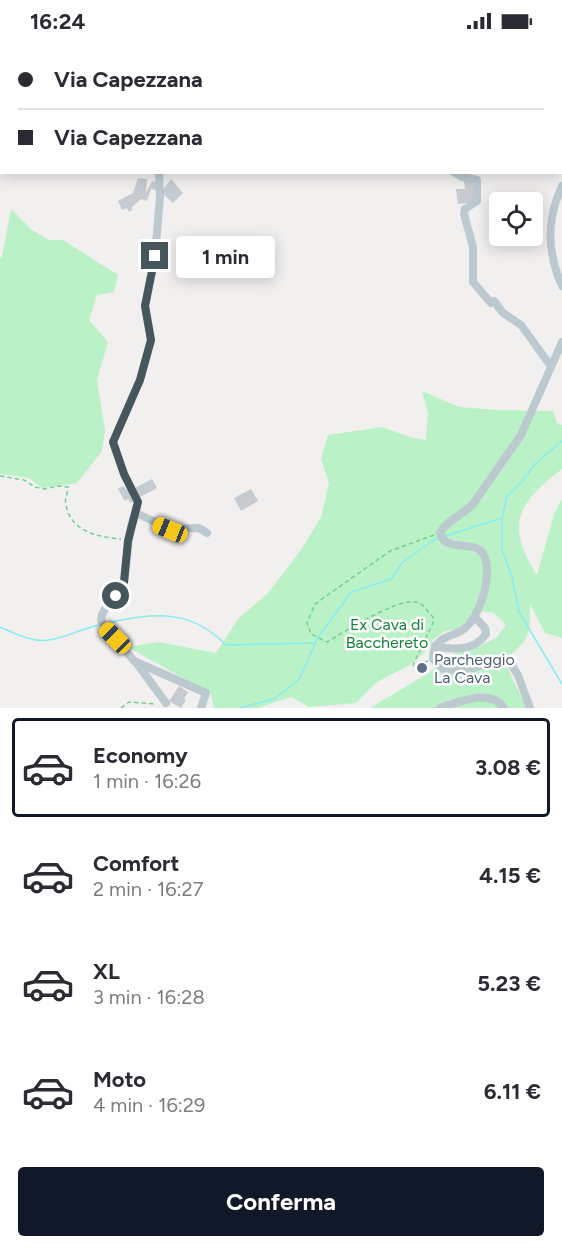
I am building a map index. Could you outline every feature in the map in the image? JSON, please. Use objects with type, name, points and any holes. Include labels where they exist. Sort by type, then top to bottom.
[{"type":"street","points":[[159,174],[160,197],[155,256],[145,306],[151,340],[140,380],[113,442],[124,474],[138,502],[128,541],[124,582],[103,612],[101,621],[166,703]]},
{"type":"street","points":[[457,174],[477,180],[477,201],[465,209],[464,214],[473,248],[473,282],[491,303],[494,301],[503,313],[521,325],[550,365]]},
{"type":"street","points":[[562,186],[550,223],[554,264],[562,286]]},
{"type":"street","points":[[530,708],[518,675],[508,660],[502,659],[452,671],[443,669],[434,659],[435,646],[465,628],[475,617],[480,608],[486,576],[486,560],[480,550],[472,546],[450,545],[441,536],[444,526],[466,512],[473,504],[520,435],[562,342]]},
{"type":"street","points":[[136,513],[170,530],[199,528],[207,533]]},
{"type":"street","points":[[435,646],[460,648],[482,640],[486,634],[485,628],[475,617]]},
{"type":"street","points":[[134,661],[204,691],[207,696],[201,706]]},
{"type":"street","points":[[440,708],[465,700],[491,698],[501,703],[504,708]]},
{"type":"path","points":[[0,476],[24,480],[45,489],[58,486],[68,487],[66,505],[80,529],[107,538],[128,541]]},
{"type":"path","points":[[434,659],[413,665],[433,623],[433,617],[420,603],[413,601],[374,615],[327,642],[311,634],[307,622],[315,604],[390,550],[441,536]]},
{"type":"path","points":[[121,708],[129,702],[166,703]]},
{"type":"green space","points":[[11,209],[32,230],[49,240],[63,240],[118,275],[114,292],[97,295],[89,320],[108,342],[97,380],[105,430],[102,451],[77,483],[42,488],[29,478],[0,474],[0,258]]},
{"type":"green space","name":"Ex Cava di Bacchereto","points":[[422,391],[459,407],[553,411],[557,423],[562,425],[562,469],[547,481],[526,504],[519,528],[521,542],[537,575],[554,514],[562,499],[562,638],[545,633],[530,604],[530,624],[527,637],[504,661],[527,708],[370,708],[427,674],[455,653],[476,648],[496,638],[506,625],[494,613],[474,610],[457,629],[445,631],[434,639],[427,650],[410,665],[377,682],[356,703],[309,707],[291,697],[258,708],[214,708],[211,694],[128,647],[158,642],[216,653],[238,619],[268,593],[301,550],[321,517],[329,483],[321,459],[328,435],[382,427],[426,440],[428,413]]},
{"type":"building","points":[[138,178],[147,179],[146,193],[152,181],[158,183],[156,190],[151,189],[147,201],[141,199],[129,212],[127,208],[122,210],[118,201],[133,193]]},
{"type":"building","points":[[171,179],[183,193],[173,203],[162,191]]},
{"type":"building","points":[[473,180],[475,202],[458,204],[456,189],[465,189],[464,181]]},
{"type":"building","points":[[152,479],[157,488],[138,498],[133,489]]},
{"type":"building","points":[[123,486],[126,489],[130,487],[136,500],[130,503],[128,499],[125,501],[118,489]]},
{"type":"building","points":[[251,489],[258,501],[241,511],[234,498]]},
{"type":"building","points":[[179,686],[188,692],[181,708],[169,701]]},
{"type":"waterway","points":[[562,441],[536,463],[520,484],[507,496],[502,518],[502,549],[512,577],[519,612],[562,684]]},
{"type":"waterway","points":[[445,536],[502,518]]},
{"type":"waterway","points":[[239,708],[274,699],[286,690],[300,678],[317,639],[351,592],[391,579],[403,562],[440,538]]},
{"type":"waterway","points":[[107,623],[140,617],[170,616],[199,625],[226,645],[315,643]]},
{"type":"waterway","points":[[0,627],[26,638],[44,640],[60,638],[99,625]]},
{"type":"place","name":"Parcheggio La Cava","points":[[422,668]]},
{"type":"route","points":[[116,596],[124,582],[128,541],[138,502],[124,474],[113,442],[140,380],[151,340],[145,306],[155,256]]}]
